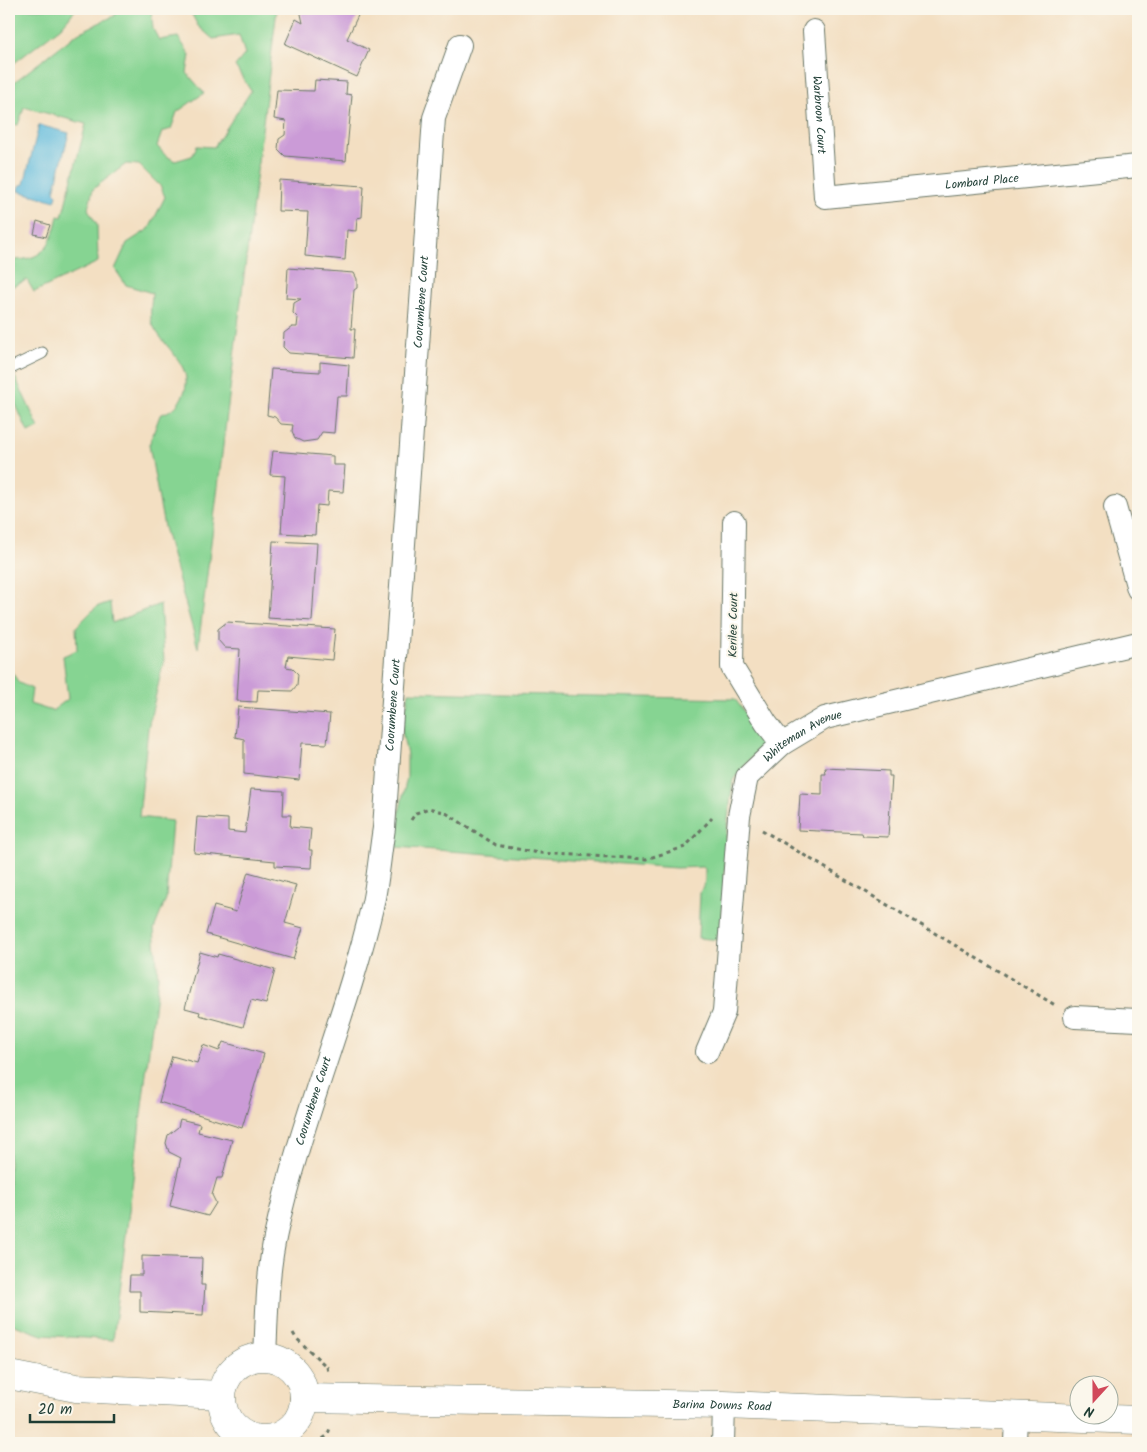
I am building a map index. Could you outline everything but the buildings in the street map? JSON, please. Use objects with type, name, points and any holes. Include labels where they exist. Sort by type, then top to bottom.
[{"type":"street","name":"Warbroon Court","points":[[814,31],[825,197]]},
{"type":"street","name":"Coorumbene Court","points":[[265,1357],[268,1285],[276,1234],[291,1174],[355,969],[373,902],[384,828],[434,118],[460,45]]},
{"type":"street","name":"Lombard Place","points":[[825,197],[1138,166]]},
{"type":"street","points":[[1115,507],[1138,589]]},
{"type":"street","name":"Kerilee Court","points":[[734,522],[732,667],[766,723],[782,744]]},
{"type":"street","name":"Whiteman Avenue","points":[[707,1052],[724,1012],[739,816],[747,777],[782,744],[825,718],[1138,643]]},
{"type":"street","points":[[1075,1017],[1138,1020]]},
{"type":"street","points":[[265,1357],[278,1359],[288,1366],[297,1375],[302,1386],[316,1398],[302,1412],[295,1424],[279,1436],[258,1441],[236,1429],[227,1420],[221,1396],[224,1383],[240,1363],[252,1358],[265,1357]]},
{"type":"street","points":[[9,1375],[76,1388],[221,1396]]},
{"type":"street","name":"Barina Downs Road","points":[[316,1398],[724,1405],[1138,1420]]},
{"type":"street","points":[[723,1443],[724,1405]]},
{"type":"street","points":[[1015,1443],[1016,1415]]},
{"type":"lane","points":[[9,369],[42,353]]},
{"type":"path","points":[[408,824],[416,813],[429,808],[446,813],[496,845],[538,854],[646,859],[685,847],[713,817]]},
{"type":"path","points":[[739,816],[1075,1017]]},
{"type":"path","points":[[290,1326],[296,1338],[327,1367],[316,1398],[331,1427],[327,1436],[316,1443]]},
{"type":"green space","points":[[9,9],[76,9],[61,27],[9,67]]},
{"type":"green space","points":[[111,9],[151,9],[153,29],[159,40],[178,37],[190,55],[187,73],[204,93],[177,112],[171,129],[162,132],[157,146],[165,155],[175,161],[192,156],[197,146],[214,147],[251,91],[235,66],[245,54],[239,35],[213,39],[198,26],[189,9],[277,9],[198,648],[164,527],[149,445],[160,415],[175,407],[182,398],[186,383],[185,374],[176,357],[152,323],[152,293],[126,285],[115,269],[127,243],[149,229],[165,197],[161,187],[139,165],[126,164],[93,189],[88,209],[97,225],[98,262],[34,292],[27,280],[9,288],[9,260],[21,260],[38,255],[48,244],[58,216],[62,217],[86,124],[24,107],[18,125],[11,124],[9,128],[9,86],[78,33],[116,15]]},
{"type":"green space","points":[[15,377],[39,428],[28,432],[9,389],[9,379]]},
{"type":"green space","points":[[110,602],[112,623],[160,604],[164,660],[148,728],[139,817],[172,821],[166,899],[154,929],[158,977],[113,1340],[42,1335],[9,1323],[9,668],[19,683],[32,689],[30,704],[52,711],[68,699],[63,656],[77,650],[76,627],[96,607]]},
{"type":"green space","points":[[409,692],[735,699],[765,741],[733,780],[727,826],[721,940],[698,938],[700,893],[705,881],[705,869],[703,867],[676,868],[396,847],[400,809],[407,777],[407,755],[402,731]]},
{"type":"water","points":[[39,125],[69,133],[54,191],[57,195],[55,201],[18,191],[19,186],[24,184]]}]
